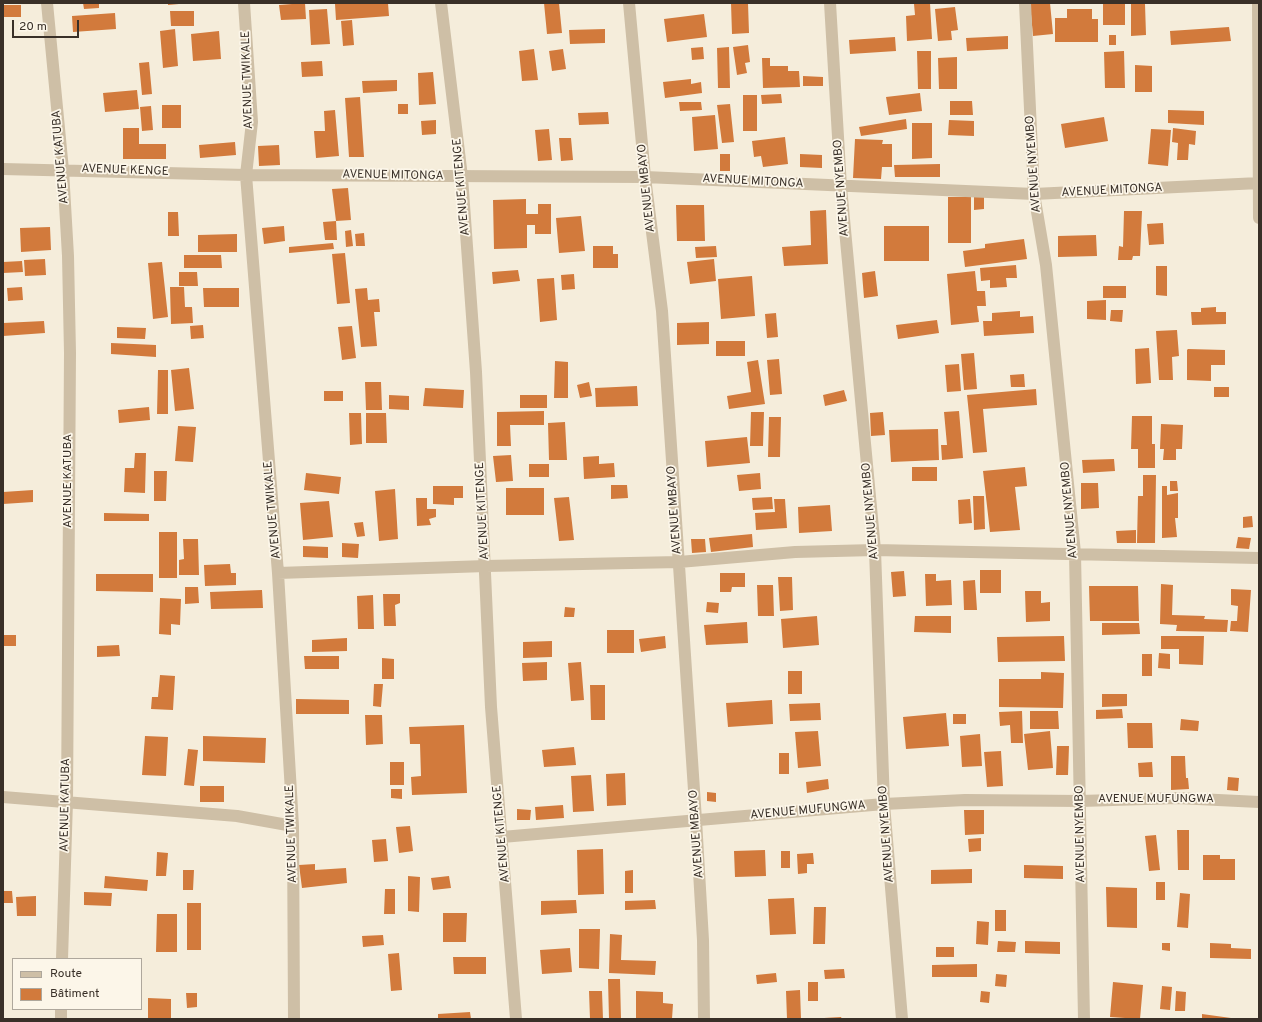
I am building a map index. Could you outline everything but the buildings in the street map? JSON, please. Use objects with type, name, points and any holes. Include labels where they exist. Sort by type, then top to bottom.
[{"type":"street","name":"AVENUE KATUBA","points":[[47,3],[63,170],[68,256],[70,353],[67,801],[62,958]]},
{"type":"street","name":"AVENUE TWIKALE","points":[[244,3],[252,122],[246,175],[278,573],[293,826],[294,1019]]},
{"type":"street","name":"AVENUE KITENGE","points":[[441,3],[462,177],[476,372],[486,566],[491,707],[516,1019]]},
{"type":"street","name":"AVENUE MBAYO","points":[[629,3],[645,177],[662,311],[696,820],[703,940],[704,1019]]},
{"type":"street","name":"AVENUE NYEMBO","points":[[830,3],[841,187],[875,550],[884,804],[902,1019]]},
{"type":"street","name":"AVENUE NYEMBO","points":[[1025,3],[1034,194],[1046,265],[1075,553],[1081,801],[1084,1019]]},
{"type":"street","points":[[1258,3],[1259,218]]},
{"type":"street","name":"AVENUE KENGE","points":[[3,169],[246,175]]},
{"type":"street","name":"AVENUE MITONGA","points":[[246,175],[645,177],[841,187],[1034,194],[1259,183]]},
{"type":"street","points":[[278,573],[486,566],[679,562],[795,552],[875,550],[1259,558]]},
{"type":"street","points":[[3,797],[237,816],[293,826]]},
{"type":"street","name":"AVENUE MUFUNGWA","points":[[502,837],[884,804],[965,800],[1081,801],[1177,798],[1259,802]]}]
